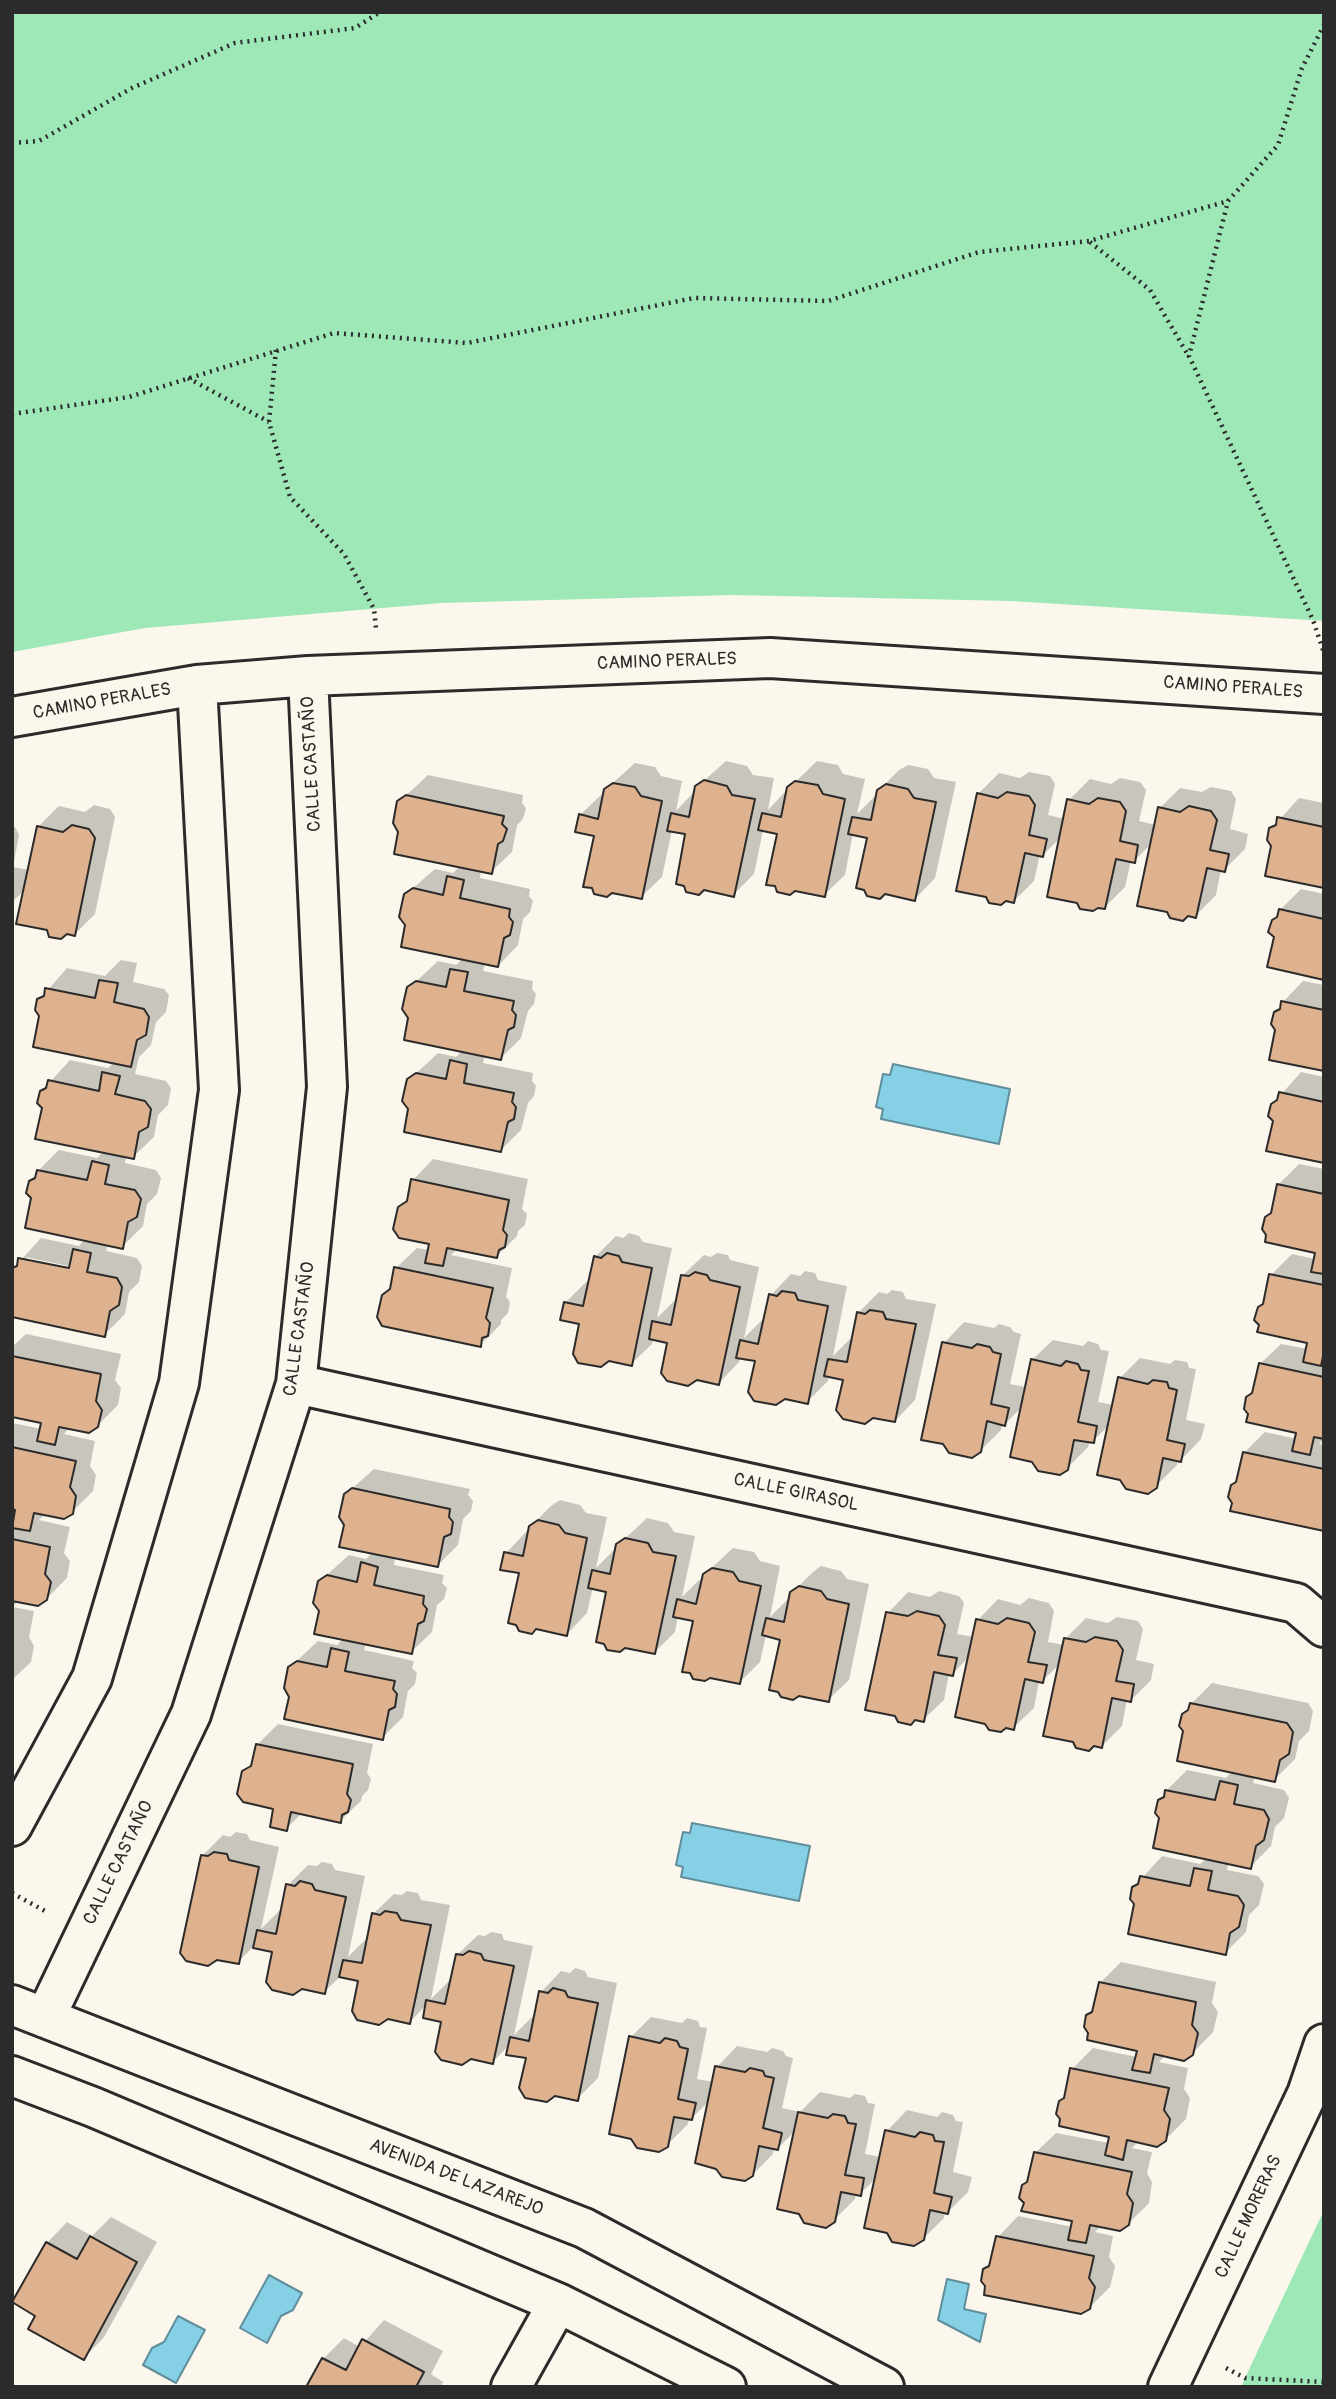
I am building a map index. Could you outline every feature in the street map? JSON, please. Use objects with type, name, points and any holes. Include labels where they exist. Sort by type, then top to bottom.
[{"type":"street","name":"CAMINO PERALES","points":[[12,717],[197,685],[308,676],[770,658],[1324,694]]},
{"type":"street","name":"CALLE CASTAÑO","points":[[29,2011],[191,1714],[296,1384],[327,1087],[308,676]]},
{"type":"street","points":[[12,1826],[92,1678],[179,1383],[219,1090],[197,685]]},
{"type":"street","name":"CALLE GIRASOL","points":[[296,1384],[1314,1607]]},
{"type":"street","name":"AVENIDA DE LAZAREJO","points":[[29,2011],[584,2228],[884,2387]]},
{"type":"street","name":"CALLE MORERAS","points":[[1168,2387],[1307,2094],[1324,2044]]},
{"type":"street","points":[[12,2076],[93,2107],[558,2303],[726,2387]]},
{"type":"street","points":[[511,2387],[558,2303]]},
{"type":"path","points":[[12,143],[39,141],[132,88],[235,43],[355,28],[380,12]]},
{"type":"path","points":[[1189,356],[1228,201],[1278,145],[1302,68],[1324,25]]},
{"type":"path","points":[[12,414],[129,397],[334,333],[467,343],[694,298],[828,300],[979,252],[1089,242],[1228,201]]},
{"type":"path","points":[[1089,242],[1150,290],[1189,356],[1313,620],[1324,651]]},
{"type":"path","points":[[276,349],[269,422],[289,497],[344,554],[374,609],[382,674]]},
{"type":"path","points":[[188,378],[269,422]]},
{"type":"path","points":[[1188,2347],[1245,2378],[1324,2382]]},
{"type":"green space","points":[[12,12],[1324,12],[1324,621],[1012,601],[733,595],[442,603],[145,628],[12,652]]},
{"type":"green space","points":[[1324,2210],[1324,2387],[1241,2387],[1245,2378]]},
{"type":"water","points":[[893,1064],[1010,1089],[999,1144],[881,1119],[883,1109],[876,1107],[883,1074],[890,1075]]},
{"type":"water","points":[[692,1823],[810,1846],[799,1901],[681,1877],[683,1867],[676,1865],[683,1832],[690,1833]]},
{"type":"water","points":[[269,2275],[302,2293],[293,2310],[281,2316],[267,2343],[240,2328]]},
{"type":"water","points":[[947,2279],[969,2284],[964,2309],[986,2314],[980,2342],[938,2320]]},
{"type":"water","points":[[178,2316],[205,2330],[176,2383],[143,2365],[152,2348],[164,2342]]},
{"type":"building","points":[[704,780],[727,786],[732,795],[755,799],[734,897],[704,890],[699,895],[686,892],[684,886],[676,884],[685,834],[667,831],[671,813],[689,817],[695,786]]},
{"type":"building","points":[[795,781],[818,785],[823,794],[845,799],[825,897],[795,891],[790,895],[777,892],[775,886],[766,885],[777,834],[758,830],[762,813],[781,817],[787,787]]},
{"type":"building","points":[[613,783],[635,787],[641,796],[662,801],[642,899],[612,893],[607,897],[594,894],[592,888],[583,887],[594,836],[575,832],[579,814],[598,819],[604,789]]},
{"type":"building","points":[[886,784],[908,789],[914,798],[936,802],[915,901],[885,894],[880,899],[867,896],[864,890],[856,888],[867,838],[848,834],[852,817],[871,820],[877,790]]},
{"type":"building","points":[[1007,792],[1029,796],[1035,805],[1029,835],[1047,839],[1043,857],[1025,853],[1014,903],[1006,901],[1001,905],[989,903],[986,897],[956,891],[977,793],[998,798]]},
{"type":"building","points":[[406,795],[504,816],[502,824],[507,829],[503,841],[498,844],[492,874],[394,854],[398,832],[393,823],[397,801]]},
{"type":"building","points":[[1098,798],[1120,802],[1126,811],[1120,841],[1138,845],[1135,863],[1116,859],[1105,909],[1098,908],[1093,911],[1080,909],[1077,903],[1047,897],[1067,799],[1089,804]]},
{"type":"building","points":[[1189,806],[1211,811],[1217,820],[1210,850],[1229,854],[1225,872],[1207,868],[1196,918],[1188,916],[1183,921],[1170,918],[1167,912],[1137,906],[1158,807],[1180,812]]},
{"type":"building","points":[[1277,817],[1324,827],[1324,888],[1265,876],[1271,846],[1267,840],[1269,828],[1276,825]]},
{"type":"building","points":[[72,825],[89,829],[95,838],[75,936],[67,934],[61,939],[49,937],[47,930],[16,924],[37,826],[63,832]]},
{"type":"building","points":[[447,876],[464,880],[460,898],[510,909],[509,917],[513,922],[510,935],[504,938],[498,967],[401,947],[405,925],[399,917],[404,894],[413,888],[443,895]]},
{"type":"building","points":[[1279,909],[1324,919],[1324,980],[1267,967],[1274,937],[1268,932]]},
{"type":"building","points":[[450,969],[468,972],[464,991],[514,1001],[514,1027],[508,1030],[501,1060],[404,1040],[408,1018],[402,1009],[407,987],[416,981],[446,987]]},
{"type":"building","points":[[99,980],[118,983],[114,1002],[144,1009],[149,1017],[146,1035],[137,1040],[131,1067],[33,1047],[39,1016],[35,1010],[37,999],[44,996],[45,988],[95,998]]},
{"type":"building","points":[[1281,1001],[1324,1010],[1324,1071],[1269,1060],[1275,1030],[1271,1024],[1274,1012],[1280,1009]]},
{"type":"building","points":[[450,1060],[467,1064],[464,1083],[514,1093],[514,1119],[508,1122],[501,1152],[404,1132],[408,1109],[402,1101],[407,1079],[416,1073],[446,1079]]},
{"type":"building","points":[[102,1072],[120,1076],[115,1094],[145,1101],[151,1109],[148,1127],[139,1132],[134,1159],[35,1139],[42,1108],[37,1103],[40,1091],[46,1088],[48,1080],[99,1091]]},
{"type":"building","points":[[1279,1092],[1324,1102],[1324,1163],[1266,1151],[1273,1121],[1268,1116],[1271,1104],[1277,1100]]},
{"type":"building","points":[[92,1161],[109,1165],[105,1184],[135,1190],[141,1199],[137,1217],[128,1222],[123,1249],[25,1228],[31,1198],[26,1193],[29,1181],[35,1178],[37,1170],[87,1180]]},
{"type":"building","points":[[411,1179],[509,1200],[503,1230],[507,1235],[505,1247],[499,1250],[497,1258],[447,1248],[443,1266],[425,1263],[429,1244],[399,1238],[393,1229],[398,1207],[407,1201]]},
{"type":"building","points":[[1277,1184],[1324,1194],[1324,1274],[1311,1272],[1315,1253],[1265,1242],[1266,1235],[1262,1229],[1265,1217],[1271,1213]]},
{"type":"building","points":[[73,1249],[91,1253],[87,1272],[117,1278],[122,1287],[119,1305],[110,1311],[105,1337],[12,1317],[12,1268],[17,1266],[18,1258],[69,1268]]},
{"type":"building","points":[[607,1253],[619,1256],[622,1262],[652,1268],[632,1366],[609,1361],[601,1367],[578,1363],[573,1354],[579,1324],[560,1320],[564,1302],[583,1306],[594,1256],[601,1258]]},
{"type":"building","points":[[394,1267],[493,1288],[486,1318],[490,1323],[488,1336],[482,1338],[481,1347],[382,1326],[377,1317],[382,1295],[390,1289]]},
{"type":"building","points":[[695,1272],[707,1275],[710,1280],[740,1287],[719,1385],[697,1380],[688,1386],[667,1381],[661,1373],[667,1343],[649,1339],[652,1321],[671,1325],[681,1275],[689,1276]]},
{"type":"building","points":[[1269,1274],[1324,1285],[1324,1352],[1321,1366],[1303,1362],[1307,1343],[1257,1332],[1259,1325],[1254,1320],[1258,1307],[1263,1304]]},
{"type":"building","points":[[782,1291],[795,1293],[798,1300],[828,1306],[808,1404],[785,1399],[776,1405],[754,1401],[748,1392],[755,1361],[736,1358],[740,1340],[758,1344],[769,1294],[777,1296]]},
{"type":"building","points":[[870,1310],[883,1312],[886,1319],[916,1324],[895,1422],[873,1418],[865,1424],[843,1419],[836,1410],[843,1380],[824,1376],[828,1359],[847,1362],[857,1312],[865,1314]]},
{"type":"building","points":[[942,1342],[972,1348],[977,1344],[990,1347],[993,1352],[1001,1354],[991,1404],[1009,1408],[1005,1426],[987,1421],[981,1452],[972,1458],[949,1453],[943,1444],[921,1440]]},
{"type":"building","points":[[12,1356],[101,1374],[96,1401],[102,1410],[98,1427],[89,1433],[59,1427],[55,1445],[37,1441],[41,1423],[12,1417]]},
{"type":"building","points":[[1031,1359],[1061,1366],[1066,1361],[1078,1364],[1081,1370],[1089,1371],[1078,1422],[1097,1426],[1094,1443],[1074,1440],[1068,1470],[1060,1475],[1038,1471],[1032,1462],[1010,1457]]},
{"type":"building","points":[[1259,1363],[1324,1377],[1324,1439],[1314,1437],[1310,1455],[1292,1451],[1296,1433],[1246,1422],[1246,1397],[1252,1393]]},
{"type":"building","points":[[1118,1377],[1148,1384],[1153,1380],[1167,1382],[1169,1388],[1177,1390],[1167,1440],[1185,1444],[1181,1462],[1163,1458],[1157,1488],[1148,1494],[1126,1489],[1120,1480],[1097,1475]]},
{"type":"building","points":[[12,1447],[76,1461],[70,1487],[76,1496],[73,1514],[64,1519],[34,1513],[30,1531],[12,1528],[15,1510],[12,1509]]},
{"type":"building","points":[[1243,1452],[1324,1469],[1324,1531],[1230,1511],[1232,1503],[1228,1497],[1231,1485],[1236,1482]]},
{"type":"building","points":[[352,1488],[450,1509],[449,1517],[453,1522],[451,1534],[444,1537],[438,1567],[339,1547],[344,1525],[339,1517],[344,1494]]},
{"type":"building","points":[[538,1520],[559,1525],[565,1533],[587,1538],[567,1636],[536,1629],[532,1634],[519,1631],[516,1625],[508,1623],[519,1573],[500,1570],[504,1552],[523,1556],[529,1526]]},
{"type":"building","points":[[625,1538],[648,1543],[653,1552],[676,1556],[655,1654],[625,1648],[620,1652],[607,1650],[604,1644],[596,1642],[606,1592],[588,1588],[592,1570],[610,1574],[616,1544]]},
{"type":"building","points":[[12,1539],[50,1547],[45,1574],[51,1582],[47,1600],[38,1606],[12,1601]]},
{"type":"building","points":[[361,1562],[378,1567],[374,1585],[424,1596],[423,1604],[427,1609],[424,1621],[418,1624],[412,1654],[314,1634],[319,1611],[313,1603],[318,1581],[327,1575],[357,1582]]},
{"type":"building","points":[[712,1568],[733,1572],[739,1581],[761,1586],[740,1684],[710,1678],[705,1681],[693,1679],[690,1673],[682,1672],[693,1621],[673,1617],[677,1599],[696,1604],[703,1574]]},
{"type":"building","points":[[799,1586],[821,1591],[827,1599],[849,1604],[829,1702],[799,1696],[793,1700],[769,1690],[780,1640],[762,1635],[766,1618],[784,1622],[790,1592]]},
{"type":"building","points":[[917,1611],[939,1616],[945,1625],[938,1655],[957,1658],[953,1676],[934,1672],[924,1722],[915,1720],[911,1725],[898,1722],[895,1716],[865,1710],[886,1612],[908,1616]]},
{"type":"building","points":[[1007,1618],[1029,1623],[1035,1632],[1028,1662],[1047,1665],[1043,1683],[1025,1679],[1014,1730],[1006,1728],[1001,1732],[989,1730],[985,1724],[955,1717],[976,1619],[998,1624]]},
{"type":"building","points":[[1095,1637],[1117,1641],[1123,1650],[1116,1681],[1134,1684],[1131,1702],[1112,1698],[1102,1748],[1094,1746],[1089,1751],[1076,1748],[1073,1742],[1043,1736],[1064,1638],[1086,1642]]},
{"type":"building","points":[[331,1648],[349,1652],[345,1671],[395,1681],[395,1707],[389,1710],[383,1740],[284,1719],[289,1697],[284,1688],[288,1667],[297,1661],[327,1667]]},
{"type":"building","points":[[1190,1703],[1287,1723],[1293,1732],[1289,1754],[1280,1760],[1275,1782],[1177,1761],[1183,1731],[1179,1726],[1182,1714],[1188,1710]]},
{"type":"building","points":[[256,1744],[353,1764],[347,1794],[351,1800],[348,1812],[342,1815],[341,1823],[291,1812],[287,1831],[270,1827],[273,1809],[243,1802],[237,1794],[242,1771],[251,1766]]},
{"type":"building","points":[[1220,1781],[1238,1785],[1234,1804],[1264,1810],[1269,1819],[1264,1840],[1256,1846],[1251,1869],[1153,1848],[1159,1818],[1155,1813],[1158,1800],[1164,1797],[1165,1790],[1215,1800]]},
{"type":"building","points":[[214,1852],[227,1854],[229,1860],[259,1867],[239,1964],[217,1960],[208,1966],[186,1961],[180,1953],[201,1855],[208,1856]]},
{"type":"building","points":[[1194,1868],[1212,1871],[1208,1890],[1238,1896],[1244,1905],[1239,1927],[1230,1933],[1226,1955],[1128,1934],[1134,1904],[1130,1899],[1132,1887],[1138,1884],[1140,1876],[1190,1886]]},
{"type":"building","points":[[300,1881],[312,1884],[315,1890],[346,1897],[325,1994],[302,1989],[293,1995],[272,1990],[266,1982],[272,1952],[253,1948],[257,1930],[276,1934],[286,1884],[295,1886]]},
{"type":"building","points":[[385,1911],[397,1913],[401,1920],[431,1925],[410,2024],[388,2019],[379,2025],[357,2020],[352,2011],[358,1981],[339,1977],[343,1960],[362,1963],[372,1913],[380,1915]]},
{"type":"building","points":[[469,1951],[481,1954],[484,1960],[514,1966],[493,2064],[471,2059],[462,2065],[441,2060],[435,2052],[441,2022],[423,2018],[426,2000],[445,2004],[456,1954],[463,1955]]},
{"type":"building","points":[[1099,1982],[1196,2002],[1192,2025],[1198,2033],[1193,2055],[1184,2061],[1154,2054],[1150,2073],[1132,2070],[1137,2051],[1087,2040],[1088,2033],[1084,2027],[1086,2015],[1092,2012]]},
{"type":"building","points":[[553,1988],[565,1991],[568,1997],[598,2003],[578,2101],[555,2096],[547,2102],[525,2098],[519,2088],[526,2058],[506,2055],[510,2037],[529,2041],[539,1991],[548,1993]]},
{"type":"building","points":[[629,2036],[660,2043],[665,2038],[677,2041],[680,2047],[688,2049],[678,2099],[696,2103],[692,2120],[674,2117],[668,2147],[659,2152],[637,2148],[631,2139],[609,2134]]},
{"type":"building","points":[[715,2066],[745,2072],[750,2068],[763,2071],[765,2076],[774,2078],[763,2128],[782,2133],[778,2150],[759,2146],[753,2176],[745,2181],[722,2177],[716,2169],[695,2163]]},
{"type":"building","points":[[1070,2068],[1169,2088],[1164,2110],[1170,2119],[1166,2141],[1157,2147],[1127,2140],[1123,2160],[1105,2155],[1109,2137],[1059,2126],[1060,2119],[1056,2114],[1059,2101],[1064,2098]]},
{"type":"building","points":[[798,2112],[828,2118],[833,2114],[845,2116],[848,2123],[856,2124],[845,2175],[864,2178],[861,2196],[841,2192],[835,2222],[826,2228],[804,2223],[799,2214],[777,2209]]},
{"type":"building","points":[[885,2130],[915,2137],[920,2132],[933,2135],[935,2141],[944,2142],[934,2193],[952,2197],[948,2214],[930,2210],[924,2240],[914,2246],[892,2242],[887,2233],[864,2228]]},
{"type":"building","points":[[1034,2152],[1132,2172],[1127,2194],[1133,2203],[1129,2225],[1120,2231],[1090,2225],[1086,2243],[1068,2240],[1072,2221],[1021,2211],[1024,2203],[1019,2198],[1022,2185],[1027,2182]]},
{"type":"building","points":[[90,2236],[137,2262],[84,2360],[28,2329],[35,2316],[12,2302],[46,2242],[77,2259]]},
{"type":"building","points":[[996,2236],[1094,2256],[1089,2278],[1095,2287],[1090,2309],[1081,2314],[984,2295],[985,2286],[981,2281],[983,2269],[989,2266]]},
{"type":"building","points":[[362,2339],[424,2372],[416,2387],[306,2387],[322,2358],[346,2370]]}]
